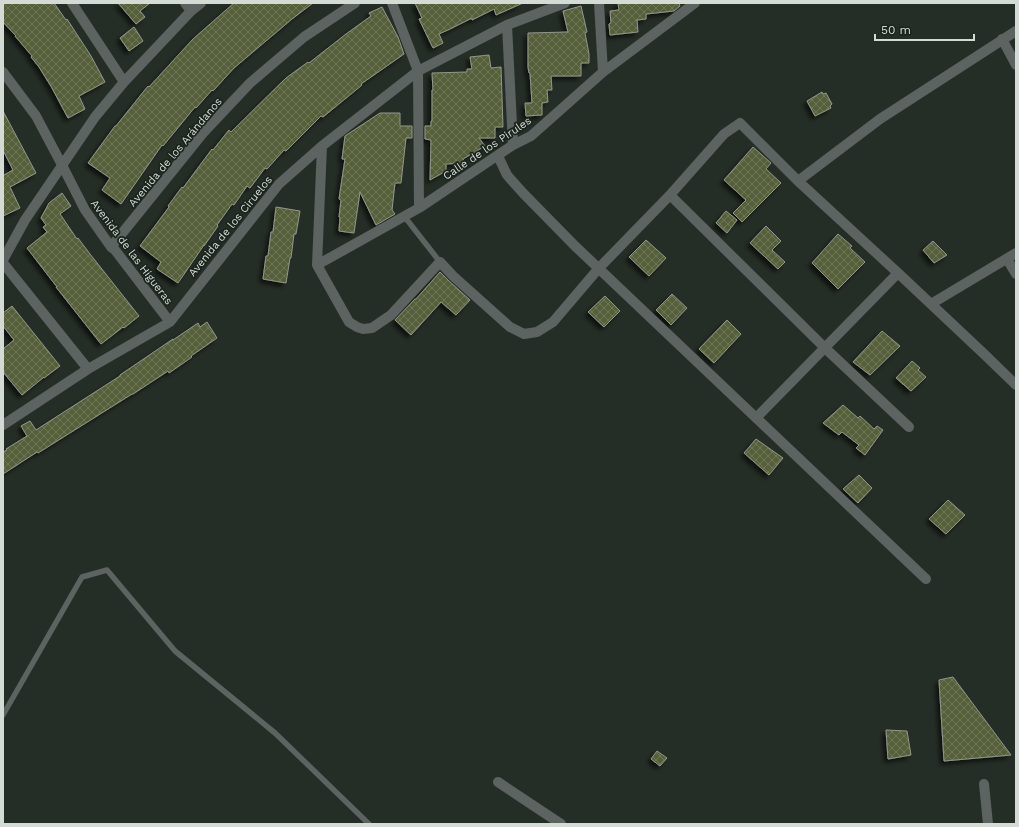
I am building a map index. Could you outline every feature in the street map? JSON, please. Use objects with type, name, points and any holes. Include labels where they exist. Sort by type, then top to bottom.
[{"type":"street","points":[[72,3],[124,82]]},
{"type":"street","points":[[3,260],[25,220],[95,117],[188,7],[201,3]]},
{"type":"street","name":"Avenida de los Arándanos","points":[[111,247],[203,133],[250,83],[304,37],[356,3]]},
{"type":"street","points":[[392,3],[418,71],[419,208]]},
{"type":"street","name":"Avenida de los Ciruelos","points":[[4,421],[88,369],[170,322],[278,184],[322,146],[418,71],[507,25],[565,3]]},
{"type":"street","points":[[599,3],[603,72]]},
{"type":"street","name":"Calle de los Pirules","points":[[317,265],[419,208],[513,145],[531,136],[603,72],[692,4]]},
{"type":"street","points":[[507,25],[513,145]]},
{"type":"street","points":[[798,181],[880,119],[1016,31]]},
{"type":"street","points":[[1002,39],[1016,65]]},
{"type":"street","name":"Avenida de las Higueras","points":[[3,72],[36,116],[85,210],[111,247],[170,322]]},
{"type":"street","points":[[322,146],[317,265],[349,322],[357,327],[364,329],[372,328],[391,315],[440,262],[453,276],[510,327],[524,334],[537,332],[552,322],[599,268],[670,196],[724,134],[740,123],[798,181],[1016,385]]},
{"type":"street","points":[[498,156],[508,175],[522,193],[926,579]]},
{"type":"street","points":[[670,196],[825,348],[909,427]]},
{"type":"street","points":[[931,304],[1016,253]]},
{"type":"street","points":[[1007,259],[1016,274]]},
{"type":"street","points":[[3,264],[88,369]]},
{"type":"street","points":[[756,418],[898,273]]},
{"type":"street","points":[[498,782],[561,824]]},
{"type":"street","points":[[984,784],[988,824]]},
{"type":"lane","points":[[404,216],[440,262]]},
{"type":"lane","points":[[3,715],[82,577],[107,570],[175,650],[275,733],[369,824]]},
{"type":"building","points":[[3,3],[54,3],[66,20],[67,19],[91,56],[105,82],[79,96],[85,109],[68,118],[52,88],[31,57],[32,56],[3,22]]},
{"type":"building","points":[[118,3],[150,3],[140,11],[145,17],[136,24]]},
{"type":"building","points":[[234,3],[313,3],[234,68],[196,108],[195,107],[163,146],[162,145],[121,204],[102,190],[110,178],[88,163],[115,126],[148,86],[149,87],[193,39]]},
{"type":"building","points":[[415,3],[523,3],[496,15],[494,9],[439,34],[443,43],[433,48],[419,19],[422,18]]},
{"type":"building","points":[[618,3],[679,3],[680,6],[674,11],[646,14],[646,19],[637,20],[638,32],[610,35],[610,11],[619,10]]},
{"type":"building","points":[[581,6],[587,32],[585,33],[589,63],[581,63],[581,76],[551,76],[552,90],[547,90],[548,102],[542,103],[542,115],[526,116],[525,103],[532,103],[530,73],[528,67],[528,33],[568,32],[563,11]]},
{"type":"building","points":[[382,7],[398,37],[404,54],[361,84],[362,85],[323,117],[321,116],[286,151],[284,150],[267,169],[265,168],[250,188],[247,186],[234,205],[232,204],[217,225],[218,226],[178,283],[157,269],[161,262],[140,246],[182,187],[183,188],[212,149],[213,150],[229,130],[231,132],[286,78],[308,62],[309,63],[371,16],[369,13]]},
{"type":"building","points":[[134,27],[143,41],[129,51],[120,38]]},
{"type":"building","points":[[489,55],[491,68],[501,67],[503,127],[495,127],[495,138],[479,138],[485,146],[463,159],[463,163],[446,164],[446,171],[430,180],[431,140],[425,139],[425,126],[431,126],[432,121],[432,73],[467,72],[467,69],[472,69],[470,57]]},
{"type":"building","points":[[822,92],[823,94],[826,93],[832,104],[830,106],[831,108],[815,116],[807,101]]},
{"type":"building","points":[[3,111],[36,173],[10,187],[20,208],[3,216],[3,173],[4,175],[13,170],[3,150]]},
{"type":"building","points":[[380,113],[400,113],[400,126],[412,126],[412,138],[406,138],[401,183],[395,183],[392,210],[395,214],[376,225],[360,192],[354,233],[339,231],[341,200],[339,199],[345,159],[342,159],[345,136]]},
{"type":"building","points":[[753,147],[771,163],[766,169],[781,183],[742,222],[733,213],[746,200],[724,180]]},
{"type":"building","points":[[62,193],[71,206],[60,214],[77,239],[78,238],[139,316],[101,344],[27,248],[47,232],[43,227],[46,225],[41,218],[49,203]]},
{"type":"building","points":[[276,207],[300,211],[296,234],[294,234],[286,283],[263,279],[271,232],[273,232]]},
{"type":"building","points":[[726,211],[737,220],[727,233],[716,223]]},
{"type":"building","points":[[766,226],[781,241],[772,250],[785,262],[778,269],[750,243]]},
{"type":"building","points":[[838,234],[852,246],[850,248],[865,262],[838,289],[812,263]]},
{"type":"building","points":[[646,240],[666,258],[649,276],[629,257]]},
{"type":"building","points":[[933,241],[947,255],[934,263],[923,250]]},
{"type":"building","points":[[440,272],[470,300],[456,315],[441,302],[411,335],[395,320]]},
{"type":"building","points":[[672,294],[687,308],[671,325],[656,310]]},
{"type":"building","points":[[605,296],[620,311],[604,327],[588,312]]},
{"type":"building","points":[[12,306],[60,366],[22,395],[3,372],[3,349],[14,340],[3,326],[3,313]]},
{"type":"building","points":[[727,320],[741,334],[714,363],[699,349]]},
{"type":"building","points":[[207,322],[217,338],[191,356],[192,357],[169,373],[168,371],[3,474],[3,452],[27,436],[21,426],[30,421],[36,430],[120,376],[198,323],[200,327]]},
{"type":"building","points":[[882,331],[900,346],[870,375],[853,362]]},
{"type":"building","points":[[912,361],[920,368],[918,370],[926,377],[911,391],[896,378]]},
{"type":"building","points":[[843,405],[858,418],[860,416],[874,429],[877,426],[883,430],[865,455],[856,448],[859,445],[842,432],[839,435],[823,423]]},
{"type":"building","points":[[756,439],[783,458],[769,475],[744,453]]},
{"type":"building","points":[[859,475],[872,488],[858,503],[843,489]]},
{"type":"building","points":[[948,500],[965,515],[946,534],[929,519]]},
{"type":"building","points":[[953,677],[1011,755],[944,761],[939,680]]},
{"type":"building","points":[[886,730],[907,731],[911,755],[888,759]]},
{"type":"building","points":[[657,751],[667,758],[660,766],[651,759]]}]
